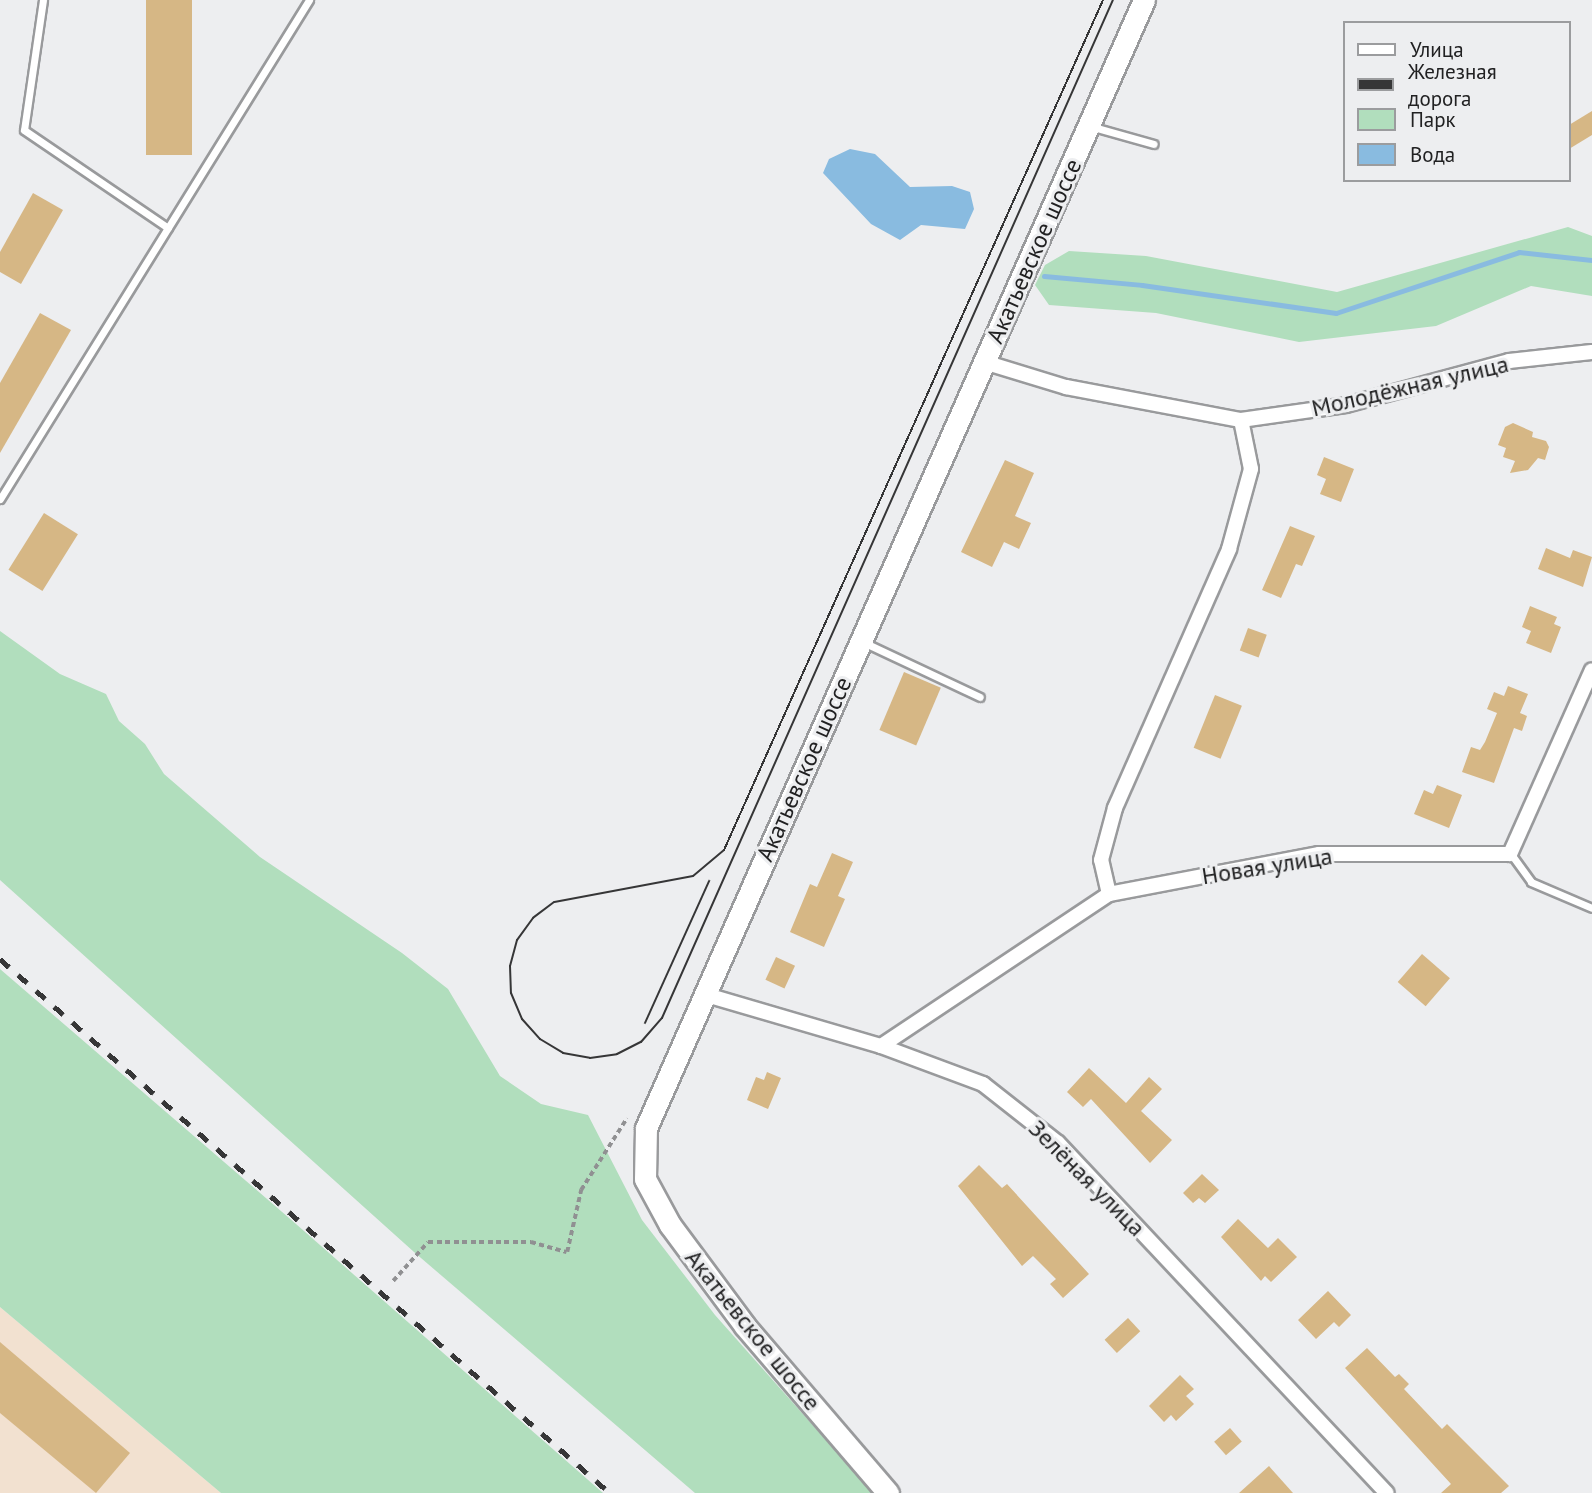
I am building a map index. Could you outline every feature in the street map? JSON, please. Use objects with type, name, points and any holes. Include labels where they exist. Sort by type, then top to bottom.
[{"type":"main road","name":"Акатьевское шоссе","points":[[888,1493],[720,1294],[670,1225],[645,1179],[646,1128],[1144,0]]},
{"type":"street","name":"Молодёжная улица","points":[[984,362],[1066,387],[1241,420],[1346,405],[1509,361],[1592,352]]},
{"type":"street","points":[[1109,894],[1101,860],[1115,808],[1229,549],[1251,469],[1241,420]]},
{"type":"street","points":[[1510,854],[1591,678]]},
{"type":"street","name":"Новая улица","points":[[881,1046],[1109,894],[1319,853],[1510,854]]},
{"type":"street","name":"Зелёная улица","points":[[703,994],[881,1046],[983,1084],[1058,1143],[1387,1493]]},
{"type":"lane","points":[[43,0],[24,130],[167,228]]},
{"type":"lane","points":[[0,499],[309,0]]},
{"type":"lane","points":[[1090,126],[1154,144]]},
{"type":"lane","points":[[860,641],[980,697]]},
{"type":"lane","points":[[1510,854],[1531,882],[1592,908]]},
{"type":"path","points":[[393,1281],[428,1242],[531,1242],[567,1252],[581,1190],[629,1115]]},
{"type":"shaded area","points":[[0,1307],[221,1493],[0,1493]]},
{"type":"green space","points":[[1568,227],[1592,236],[1592,296],[1531,286],[1436,326],[1299,342],[1156,313],[1049,305],[1035,285],[1045,265],[1069,251],[1146,256],[1337,292]]},
{"type":"green space","points":[[0,631],[60,674],[106,694],[119,721],[145,744],[164,774],[260,857],[402,953],[448,989],[500,1076],[541,1104],[588,1115],[642,1220],[715,1315],[873,1493],[695,1493],[414,1252],[0,880]]},
{"type":"green space","points":[[0,969],[603,1493],[221,1493],[0,1307]]},
{"type":"water","points":[[850,149],[875,154],[910,187],[952,186],[970,192],[974,209],[965,229],[921,225],[900,240],[871,224],[823,173],[829,159]]},
{"type":"building","points":[[146,0],[192,0],[192,155],[146,155]]},
{"type":"building","points":[[1592,111],[1592,135],[1571,148],[1571,124]]},
{"type":"building","points":[[33,193],[63,210],[21,284],[0,272],[0,252]]},
{"type":"building","points":[[40,313],[71,330],[0,453],[0,383]]},
{"type":"building","points":[[1513,423],[1533,432],[1532,437],[1546,441],[1549,447],[1545,460],[1538,458],[1528,470],[1510,473],[1515,461],[1503,457],[1506,448],[1498,445],[1505,427]]},
{"type":"building","points":[[1324,457],[1354,469],[1341,502],[1320,494],[1326,479],[1317,475]]},
{"type":"building","points":[[1005,460],[1034,473],[1015,516],[1031,523],[1019,549],[1004,542],[992,567],[961,552]]},
{"type":"building","points":[[44,513],[78,534],[42,591],[8,570]]},
{"type":"building","points":[[1290,526],[1315,536],[1302,566],[1296,564],[1281,598],[1262,590]]},
{"type":"building","points":[[1546,548],[1570,558],[1573,550],[1592,557],[1583,587],[1538,569]]},
{"type":"building","points":[[1530,606],[1557,617],[1554,624],[1561,627],[1551,653],[1526,643],[1531,631],[1522,627]]},
{"type":"building","points":[[1248,628],[1267,635],[1259,657],[1240,651]]},
{"type":"building","points":[[904,672],[941,688],[916,746],[879,730]]},
{"type":"building","points":[[1508,686],[1528,694],[1520,713],[1527,716],[1522,731],[1514,728],[1494,783],[1462,772],[1471,747],[1480,750],[1497,713],[1487,709],[1494,692],[1504,696]]},
{"type":"building","points":[[1215,695],[1242,706],[1221,759],[1194,748]]},
{"type":"building","points":[[1437,785],[1462,795],[1449,828],[1414,814],[1424,790],[1433,794]]},
{"type":"building","points":[[832,853],[853,862],[838,896],[845,899],[824,947],[790,932],[810,884],[817,887]]},
{"type":"building","points":[[1422,954],[1450,978],[1426,1006],[1398,982]]},
{"type":"building","points":[[776,957],[795,966],[784,989],[765,980]]},
{"type":"building","points":[[1089,1068],[1126,1103],[1149,1077],[1162,1089],[1141,1111],[1172,1140],[1150,1163],[1091,1099],[1083,1107],[1067,1092]]},
{"type":"building","points":[[767,1072],[781,1078],[768,1109],[747,1100],[756,1077],[764,1080]]},
{"type":"building","points":[[979,1165],[1002,1188],[1007,1184],[1089,1274],[1063,1298],[1050,1284],[1056,1279],[1033,1256],[1022,1266],[958,1186]]},
{"type":"building","points":[[1202,1174],[1219,1190],[1205,1203],[1199,1198],[1193,1203],[1183,1193]]},
{"type":"building","points":[[1238,1219],[1268,1248],[1278,1238],[1297,1257],[1271,1282],[1265,1276],[1261,1281],[1221,1237]]},
{"type":"building","points":[[1328,1291],[1351,1315],[1339,1327],[1334,1322],[1316,1339],[1298,1320]]},
{"type":"building","points":[[1128,1318],[1140,1331],[1117,1353],[1105,1340]]},
{"type":"building","points":[[0,1342],[130,1453],[96,1493],[0,1413]]},
{"type":"building","points":[[1367,1348],[1395,1377],[1399,1374],[1409,1384],[1404,1389],[1442,1429],[1447,1424],[1509,1486],[1501,1493],[1441,1493],[1451,1484],[1345,1368]]},
{"type":"building","points":[[1180,1375],[1194,1389],[1186,1396],[1194,1404],[1176,1421],[1171,1415],[1164,1422],[1149,1406]]},
{"type":"building","points":[[1230,1428],[1242,1442],[1226,1455],[1214,1442]]},
{"type":"building","points":[[1269,1466],[1293,1493],[1239,1493]]},
{"type":"waterway","points":[[1044,276],[1142,285],[1336,313],[1519,252],[1592,260]]},
{"type":"tram line","points":[[1103,0],[724,850],[693,876],[554,902],[533,918],[517,940],[510,966],[511,993],[522,1019],[540,1039],[563,1053],[590,1058],[617,1054],[641,1042],[662,1018],[1113,0]]},
{"type":"tram line","points":[[645,1023],[709,881]]},
{"type":"railway","points":[[0,959],[610,1493]]}]
